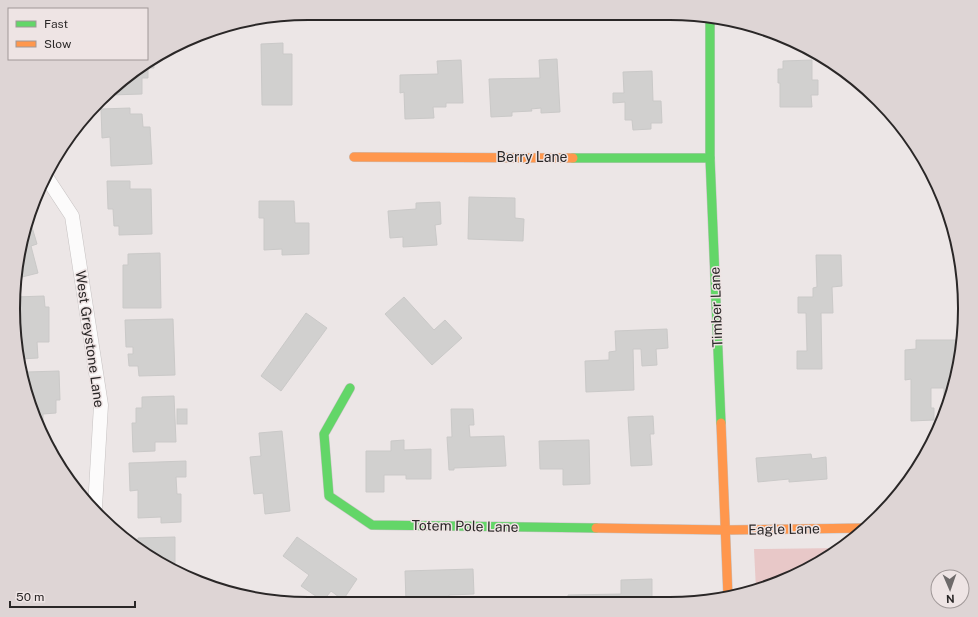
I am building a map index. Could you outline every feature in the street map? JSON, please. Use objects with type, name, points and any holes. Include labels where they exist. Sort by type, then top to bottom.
[{"type":"street","name":"Timber Lane","points":[[710,23],[710,158],[728,591]]},
{"type":"street","name":"Berry Lane","points":[[354,157],[710,158]]},
{"type":"street","name":"West Greystone Lane","points":[[50,182],[72,216],[101,406],[95,503]]},
{"type":"street","name":"Totem Pole Lane","points":[[350,388],[324,434],[329,496],[372,525],[725,530]]},
{"type":"street","name":"Eagle Lane","points":[[725,530],[856,528]]},
{"type":"shaded area","points":[[830,548],[797,567],[756,584],[754,549]]},
{"type":"building","points":[[283,43],[283,54],[292,54],[292,105],[262,105],[261,44]]},
{"type":"building","points":[[557,59],[560,112],[541,113],[541,108],[531,109],[532,111],[512,112],[512,116],[491,117],[489,79],[540,78],[539,60]]},
{"type":"building","points":[[461,60],[463,103],[446,103],[446,107],[433,107],[434,118],[405,119],[404,92],[400,93],[400,75],[438,74],[437,61]]},
{"type":"building","points":[[812,60],[812,80],[818,80],[818,95],[811,95],[812,107],[780,107],[780,83],[778,83],[778,69],[783,69],[783,61]]},
{"type":"building","points":[[148,69],[148,78],[142,78],[142,94],[115,95]]},
{"type":"building","points":[[652,71],[653,101],[661,101],[662,123],[651,123],[651,129],[633,130],[632,120],[625,120],[625,102],[613,103],[613,93],[624,93],[623,72]]},
{"type":"building","points":[[130,108],[130,114],[142,114],[143,127],[150,127],[152,164],[111,166],[110,137],[102,138],[101,109]]},
{"type":"building","points":[[107,181],[130,181],[130,189],[151,189],[152,234],[119,235],[119,226],[114,226],[113,209],[108,209]]},
{"type":"building","points":[[469,197],[515,198],[515,218],[524,219],[523,241],[468,239]]},
{"type":"building","points":[[259,201],[294,201],[295,223],[309,223],[309,254],[282,255],[282,249],[264,250],[264,218],[259,218]]},
{"type":"building","points":[[440,202],[441,224],[435,225],[437,245],[403,247],[403,237],[390,238],[388,211],[416,209],[416,203]]},
{"type":"building","points":[[32,227],[37,244],[31,246],[38,273],[22,277]]},
{"type":"building","points":[[160,253],[161,308],[123,308],[123,265],[128,265],[128,254]]},
{"type":"building","points":[[816,255],[841,255],[842,286],[832,287],[833,313],[821,313],[822,369],[797,369],[797,351],[807,351],[806,313],[798,313],[798,297],[813,297],[813,288],[817,287]]},
{"type":"building","points":[[44,296],[45,307],[49,307],[49,342],[37,342],[38,358],[25,359],[22,346],[21,297]]},
{"type":"building","points":[[404,297],[434,330],[445,320],[462,338],[432,365],[385,314]]},
{"type":"building","points":[[306,313],[327,328],[281,391],[261,376]]},
{"type":"building","points":[[173,319],[175,375],[139,376],[138,366],[129,366],[128,354],[133,354],[133,347],[126,347],[125,320]]},
{"type":"building","points":[[667,329],[668,348],[656,349],[657,365],[642,366],[641,349],[633,349],[634,390],[586,392],[585,361],[609,360],[609,352],[616,351],[615,331]]},
{"type":"building","points":[[916,340],[956,340],[944,397],[944,388],[931,388],[931,408],[934,408],[934,420],[911,421],[911,379],[905,380],[905,350],[916,349]]},
{"type":"building","points":[[59,371],[60,400],[56,400],[56,413],[43,414],[43,421],[35,401],[28,372]]},
{"type":"building","points":[[174,396],[176,442],[155,442],[155,451],[133,452],[132,423],[136,423],[136,408],[142,408],[142,397]]},
{"type":"building","points":[[177,409],[187,409],[187,424],[177,424]]},
{"type":"building","points":[[451,409],[473,409],[474,425],[469,425],[470,437],[504,436],[506,466],[454,468],[454,470],[449,470],[447,437],[452,437]]},
{"type":"building","points":[[653,416],[654,434],[650,434],[652,465],[631,466],[628,417]]},
{"type":"building","points":[[282,431],[290,511],[265,514],[263,493],[254,494],[250,457],[261,456],[259,433]]},
{"type":"building","points":[[404,440],[404,450],[431,449],[431,479],[406,479],[406,475],[384,475],[384,492],[366,492],[366,451],[391,451],[391,441]]},
{"type":"building","points":[[589,440],[590,484],[563,485],[563,469],[540,469],[539,441]]},
{"type":"building","points":[[811,454],[812,459],[826,457],[827,479],[789,482],[789,479],[758,482],[756,458]]},
{"type":"building","points":[[186,461],[186,477],[176,477],[177,494],[181,494],[181,522],[161,523],[161,517],[138,518],[138,490],[130,491],[129,463]]},
{"type":"building","points":[[175,537],[175,564],[148,548],[138,541],[138,538]]},
{"type":"building","points":[[297,537],[357,579],[345,597],[339,597],[331,591],[326,597],[317,597],[301,586],[309,575],[283,556]]},
{"type":"building","points":[[473,569],[474,594],[449,595],[449,597],[406,597],[405,571]]},
{"type":"building","points":[[652,579],[652,597],[568,597],[568,595],[621,594],[621,580]]},
{"type":"traffic: fast","points":[[710,23],[710,158],[721,423]]},
{"type":"traffic: fast","points":[[573,158],[710,158]]},
{"type":"traffic: fast","points":[[350,388],[324,434],[329,496],[372,525],[596,528]]},
{"type":"traffic: slow","points":[[354,157],[573,158]]},
{"type":"traffic: slow","points":[[721,423],[728,591]]},
{"type":"traffic: slow","points":[[596,528],[725,530],[856,528]]}]
